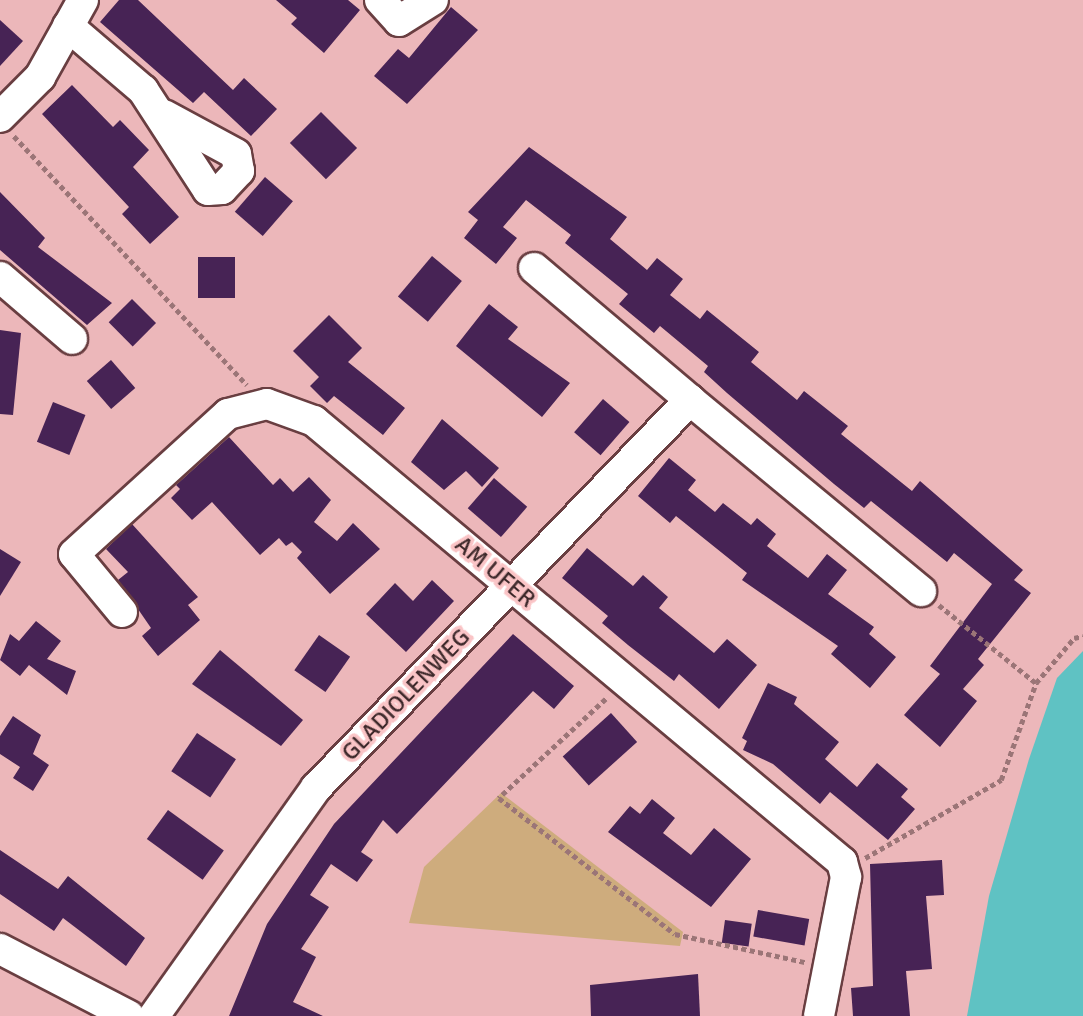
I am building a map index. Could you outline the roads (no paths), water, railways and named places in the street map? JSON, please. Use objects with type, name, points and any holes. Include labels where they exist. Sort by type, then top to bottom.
[{"type":"street","points":[[4,124],[40,77],[83,0]]},
{"type":"street","points":[[380,0],[399,22],[433,0]]},
{"type":"street","points":[[68,26],[164,115]]},
{"type":"street","points":[[534,268],[921,591]]},
{"type":"street","points":[[0,277],[72,339]]},
{"type":"street","name":"GLADIOLENWEG","points":[[154,1016],[316,788],[690,400]]},
{"type":"street","name":"AM UFER","points":[[122,612],[74,554],[228,414],[267,404],[314,421],[846,869],[820,1016]]},
{"type":"street","points":[[0,949],[129,1016]]},
{"type":"water","points":[[1083,651],[1083,1016],[967,1016],[989,896],[1029,759],[1057,678]]}]
